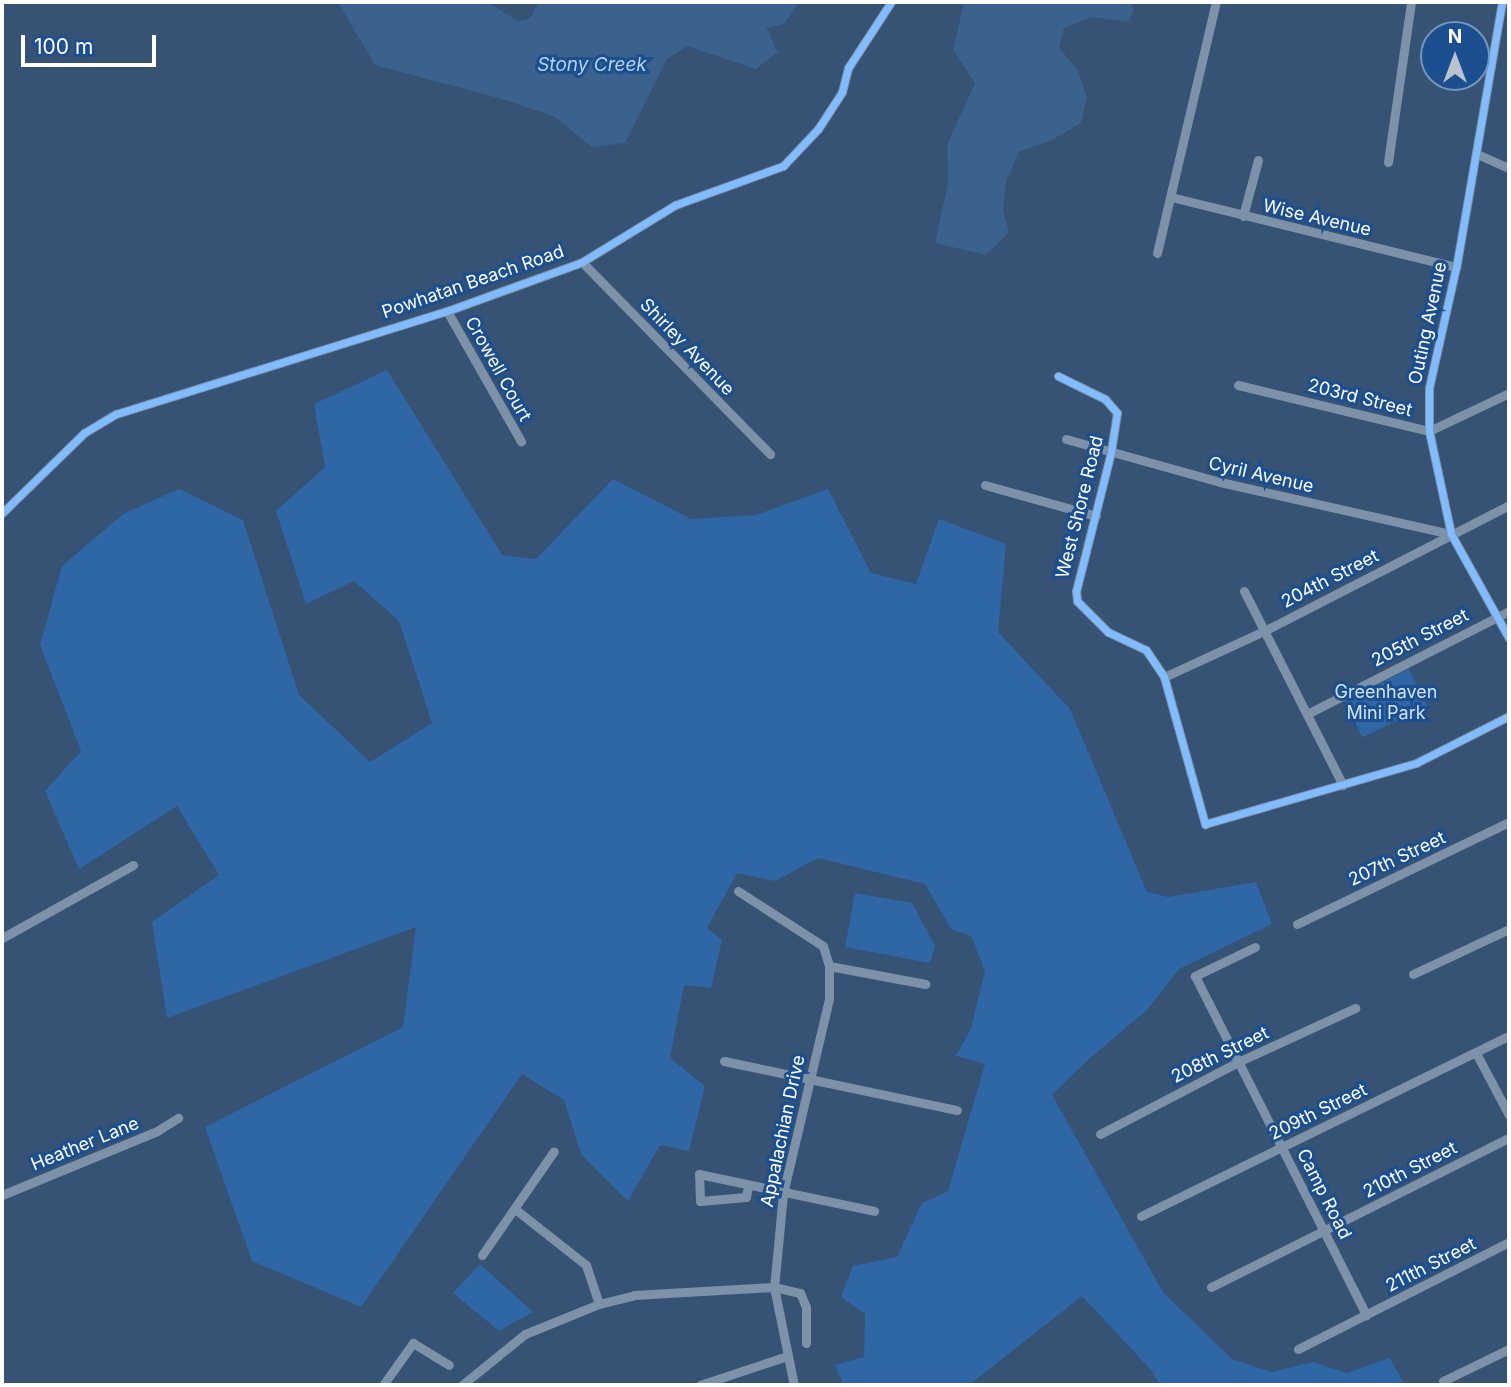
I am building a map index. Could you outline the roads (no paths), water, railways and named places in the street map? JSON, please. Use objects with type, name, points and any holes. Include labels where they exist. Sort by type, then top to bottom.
[{"type":"street","name":"Powhatan Beach Road","points":[[2,513],[84,433],[116,414],[447,312],[582,262],[675,205],[783,166],[818,130],[842,92],[848,68],[891,2]]},
{"type":"street","points":[[1157,253],[1216,2]]},
{"type":"street","points":[[1388,162],[1412,2]]},
{"type":"street","name":"Outing Avenue","points":[[1502,2],[1456,267],[1429,388],[1429,431],[1451,534],[1509,638]]},
{"type":"street","points":[[1477,154],[1509,168]]},
{"type":"street","points":[[1244,216],[1258,160]]},
{"type":"street","name":"Wise Avenue","points":[[1171,197],[1456,267]]},
{"type":"street","name":"Shirley Avenue","points":[[582,262],[770,454]]},
{"type":"street","name":"Crowell Court","points":[[447,312],[521,441]]},
{"type":"street","name":"West Shore Road","points":[[1058,376],[1105,399],[1117,413],[1111,452],[1076,590],[1077,601],[1108,632],[1146,650],[1164,677],[1205,824],[1343,785]]},
{"type":"street","name":"203rd Street","points":[[1238,384],[1429,431],[1509,393]]},
{"type":"street","name":"Cyril Avenue","points":[[1066,439],[1220,482],[1451,534]]},
{"type":"street","points":[[985,485],[1096,516]]},
{"type":"street","name":"204th Street","points":[[1164,677],[1266,630],[1509,505]]},
{"type":"street","points":[[1244,592],[1266,630],[1343,785],[1416,763],[1509,716]]},
{"type":"street","name":"205th Street","points":[[1307,713],[1509,611]]},
{"type":"street","name":"207th Street","points":[[1297,924],[1509,822]]},
{"type":"street","points":[[2,938],[133,865]]},
{"type":"street","points":[[738,891],[823,946],[829,966],[925,984]]},
{"type":"street","points":[[1413,974],[1509,929]]},
{"type":"street","name":"Camp Road","points":[[1255,947],[1195,976],[1326,1231],[1366,1315]]},
{"type":"street","name":"Appalachian Drive","points":[[794,1385],[774,1287],[783,1194],[829,999],[829,966]]},
{"type":"street","name":"208th Street","points":[[1100,1133],[1240,1061],[1355,1008]]},
{"type":"street","name":"209th Street","points":[[1141,1216],[1509,1036]]},
{"type":"street","points":[[1476,1053],[1509,1115]]},
{"type":"street","points":[[724,1061],[957,1110]]},
{"type":"street","name":"Heather Lane","points":[[2,1195],[157,1131],[178,1118]]},
{"type":"street","name":"210th Street","points":[[1211,1287],[1509,1138]]},
{"type":"street","points":[[482,1255],[554,1152]]},
{"type":"street","points":[[748,1186],[746,1197],[700,1200],[699,1174],[783,1194],[874,1211]]},
{"type":"street","points":[[515,1209],[586,1265],[599,1304]]},
{"type":"street","name":"211th Street","points":[[1298,1349],[1509,1242]]},
{"type":"street","points":[[462,1385],[525,1334],[599,1304],[634,1295],[774,1287],[800,1293],[806,1307],[806,1343]]},
{"type":"street","points":[[383,1385],[413,1343],[449,1365]]},
{"type":"street","points":[[1443,1381],[1509,1349]]},
{"type":"street","points":[[700,1385],[787,1356]]},
{"type":"water","name":"Stony Creek","points":[[338,2],[488,2],[518,21],[530,19],[539,2],[799,2],[784,24],[766,28],[778,52],[756,69],[687,46],[667,59],[625,143],[592,147],[555,117],[506,100],[375,65]]},
{"type":"water","points":[[964,2],[1131,2],[1134,10],[1128,22],[1091,17],[1064,28],[1059,47],[1078,71],[1087,97],[1081,123],[1052,140],[1019,152],[1006,181],[1003,211],[1009,232],[986,255],[935,243],[948,183],[947,145],[975,83],[953,50]]},
{"type":"park label","name":"Greenhaven Mini Park","points":[[1386,703]]}]
